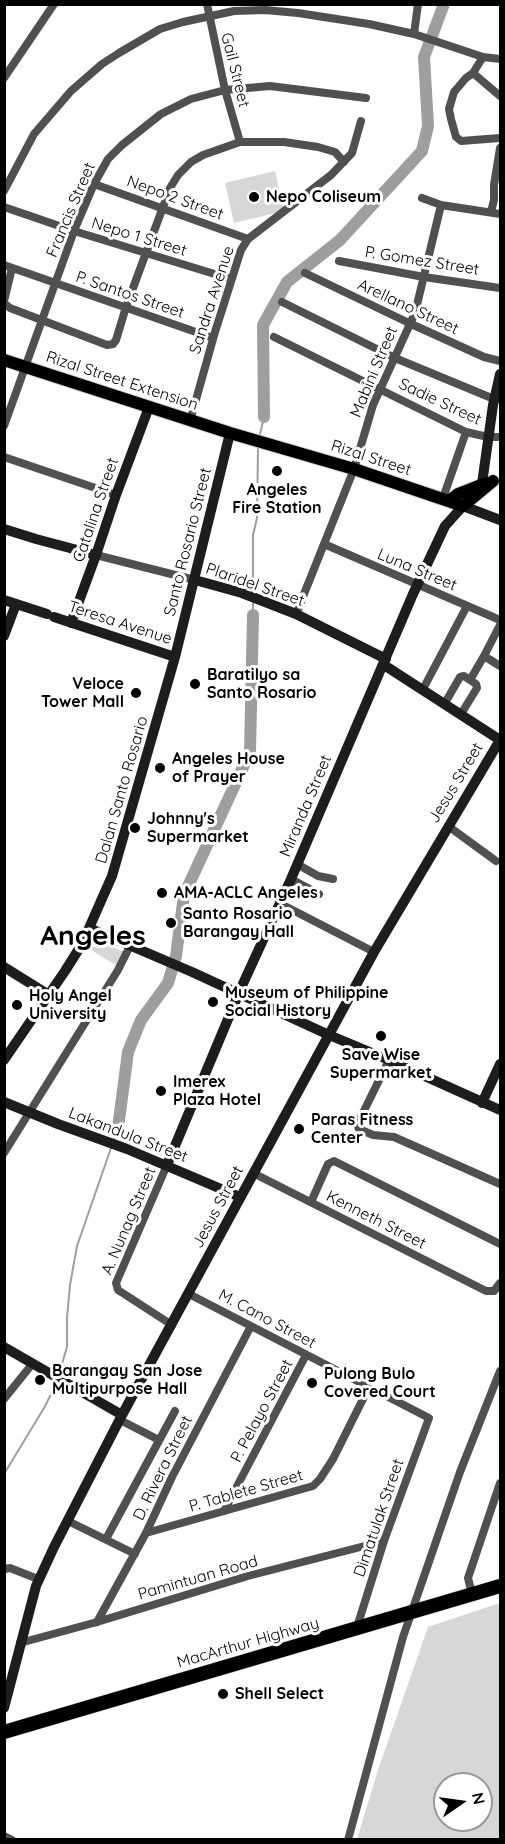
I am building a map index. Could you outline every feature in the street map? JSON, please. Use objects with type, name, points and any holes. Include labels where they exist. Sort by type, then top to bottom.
[{"type":"highway","name":"MacArthur Highway","points":[[4,1732],[501,1586]]},
{"type":"main road","name":"Rizal Street Extension","points":[[4,360],[230,433]]},
{"type":"main road","name":"Rizal Street","points":[[230,433],[354,469],[463,506]]},
{"type":"main road","points":[[446,499],[489,484]]},
{"type":"main road","points":[[463,506],[489,484]]},
{"type":"street","points":[[4,78],[54,4]]},
{"type":"street","name":"Gail Street","points":[[207,4],[225,90],[240,142]]},
{"type":"street","points":[[414,34],[418,4]]},
{"type":"street","points":[[4,191],[34,134],[70,91],[85,78],[119,53],[160,29],[208,15],[265,10],[298,13],[369,24],[423,36],[483,57],[501,59]]},
{"type":"street","points":[[483,57],[473,73],[460,85],[451,100],[449,109],[456,137],[461,141],[501,138]]},
{"type":"street","points":[[473,73],[501,96]]},
{"type":"street","name":"Francis Street","points":[[4,426],[74,231],[94,184],[108,159],[122,145],[153,120],[191,99],[225,90],[270,86],[366,98]]},
{"type":"street","points":[[8,267],[4,302],[10,308],[107,345],[113,344],[161,207],[174,181],[191,162],[240,142],[284,142],[335,152],[344,162],[354,148],[361,121]]},
{"type":"street","points":[[491,212],[501,148]]},
{"type":"street","name":"Sandra Avenue","points":[[190,421],[231,279],[248,239],[331,175],[344,162]]},
{"type":"street","name":"Nepo 2 Street","points":[[94,184],[248,239]]},
{"type":"street","points":[[422,198],[441,205],[501,214]]},
{"type":"street","name":"Mabini Street","points":[[296,614],[354,469],[369,415],[417,307],[441,205]]},
{"type":"street","name":"Nepo 1 Street","points":[[4,207],[231,279]]},
{"type":"street","name":"P. Gomez Street","points":[[339,261],[424,277],[501,288]]},
{"type":"street","name":"P. Santos Street","points":[[8,267],[213,338]]},
{"type":"street","name":"Arellano Street","points":[[305,273],[409,323],[484,357],[501,362]]},
{"type":"street","points":[[282,302],[395,358],[497,399]]},
{"type":"street","name":"Sadie Street","points":[[274,337],[466,432],[488,437],[501,437]]},
{"type":"street","points":[[489,484],[488,437],[501,374]]},
{"type":"street","name":"Catalina Street","points":[[71,623],[149,407]]},
{"type":"street","points":[[446,499],[466,432]]},
{"type":"street","name":"Santo Rosario Street","points":[[175,657],[230,433]]},
{"type":"street","points":[[4,457],[116,495]]},
{"type":"street","name":"Miranda Street","points":[[445,525],[446,499]]},
{"type":"street","name":"Miranda Street","points":[[167,1165],[239,994],[418,585],[445,525],[463,506]]},
{"type":"street","name":"Rizal Street","points":[[463,506],[501,520]]},
{"type":"street","name":"Plaridel Street","points":[[4,529],[242,593],[296,614],[385,662],[500,739]]},
{"type":"street","name":"Luna Street","points":[[324,544],[501,620]]},
{"type":"street","name":"Teresa Avenue","points":[[4,600],[175,657]]},
{"type":"street","points":[[4,636],[16,604]]},
{"type":"street","points":[[423,689],[467,606]]},
{"type":"street","points":[[470,680],[501,626]]},
{"type":"street","points":[[484,656],[501,666]]},
{"type":"street","name":"Dalan Santo Rosario","points":[[90,928],[112,876],[175,657]]},
{"type":"street","points":[[445,703],[460,677],[464,676],[476,684],[477,688],[461,714]]},
{"type":"street","name":"Jesus Street","points":[[4,1708],[38,1579],[121,1417],[374,952],[500,739]]},
{"type":"street","points":[[448,826],[496,861]]},
{"type":"street","points":[[297,864],[318,876],[333,879]]},
{"type":"street","points":[[291,879],[319,894]]},
{"type":"street","points":[[279,903],[374,952]]},
{"type":"street","points":[[4,1060],[65,971],[90,928],[501,1110]]},
{"type":"street","points":[[4,1153],[112,980],[130,946]]},
{"type":"street","points":[[4,967],[48,995]]},
{"type":"street","points":[[389,1060],[357,1125],[359,1128],[373,1136],[394,1137],[501,1184]]},
{"type":"street","points":[[482,1102],[501,1064]]},
{"type":"street","name":"Lakandula Street","points":[[4,1102],[167,1165],[240,1197]]},
{"type":"street","points":[[311,1202],[328,1164],[334,1161],[501,1244]]},
{"type":"street","name":"A. Nunag Street","points":[[167,1165],[116,1287],[172,1325]]},
{"type":"street","name":"Kenneth Street","points":[[254,1173],[486,1290],[494,1291],[501,1282]]},
{"type":"street","name":"M. Cano Street","points":[[189,1294],[429,1418]]},
{"type":"street","name":"D. Rivera Street","points":[[97,1622],[146,1533],[172,1477],[251,1326]]},
{"type":"street","points":[[4,1347],[72,1385],[159,1440]]},
{"type":"street","name":"P. Pelayo Street","points":[[224,1511],[306,1355]]},
{"type":"street","points":[[4,1399],[33,1363]]},
{"type":"street","points":[[348,1839],[411,1611],[463,1463],[501,1371]]},
{"type":"street","name":"P. Tablete Street","points":[[146,1533],[314,1486],[333,1459],[369,1387]]},
{"type":"street","points":[[106,1539],[175,1411]]},
{"type":"street","name":"Dimatulak Street","points":[[357,1628],[384,1541],[429,1418]]},
{"type":"street","points":[[472,1594],[468,1578],[496,1505],[501,1483]]},
{"type":"street","points":[[68,1521],[135,1554]]},
{"type":"street","name":"Pamintuan Road","points":[[20,1643],[248,1576],[384,1541]]},
{"type":"street","points":[[6,1569],[10,1568],[38,1579]]},
{"type":"street","points":[[4,1836],[12,1839]]},
{"type":"shaded area","name":"Nepo Coliseum","points":[[275,171],[284,211],[234,223],[225,183]]},
{"type":"shaded area","points":[[98,941],[124,952],[116,965],[91,950]]},
{"type":"shaded area","points":[[500,1603],[500,1839],[357,1839],[378,1770],[428,1627]]},
{"type":"waterway","points":[[264,417],[263,325],[287,282],[340,240],[422,151],[428,126],[424,57],[444,4]]},
{"type":"waterway","points":[[259,439],[264,417]]},
{"type":"waterway","points":[[253,594],[253,535],[257,518],[258,447]]},
{"type":"waterway","points":[[253,602],[253,615]]},
{"type":"waterway","points":[[118,1128],[128,1052],[141,1020],[168,983],[176,956],[184,895],[250,752],[253,615]]},
{"type":"waterway","points":[[114,1139],[118,1128]]},
{"type":"waterway","points":[[59,1374],[67,1347],[70,1285],[77,1246],[111,1148]]},
{"type":"waterway","points":[[4,1474],[57,1383]]},
{"type":"place","name":"Nepo Coliseum","points":[[254,197]]},
{"type":"place","name":"Angeles Fire Station","points":[[277,471]]},
{"type":"place","name":"Baratilyo sa Santo Rosario","points":[[195,684]]},
{"type":"place","name":"Veloce Tower Mall","points":[[136,693]]},
{"type":"place","name":"Angeles House of Prayer","points":[[160,768]]},
{"type":"place","name":"Johnny's Supermarket","points":[[135,828]]},
{"type":"place","name":"AMA-ACLC Angeles","points":[[162,893]]},
{"type":"place","name":"Santo Rosario Barangay Hall","points":[[171,923]]},
{"type":"place","name":"Museum of Philippine Social History","points":[[213,1002]]},
{"type":"place","name":"Holy Angel University","points":[[17,1005]]},
{"type":"place","name":"Save Wise Supermarket","points":[[381,1036]]},
{"type":"place","name":"Imerex Plaza Hotel","points":[[161,1091]]},
{"type":"place","name":"Paras Fitness Center","points":[[299,1129]]},
{"type":"place","name":"Barangay San Jose Multipurpose Hall","points":[[40,1380]]},
{"type":"place","name":"Pulong Bulo Covered Court","points":[[312,1383]]},
{"type":"place","name":"Shell Select","points":[[223,1694]]},
{"type":"district","name":"Angeles","points":[[93,937]]}]
